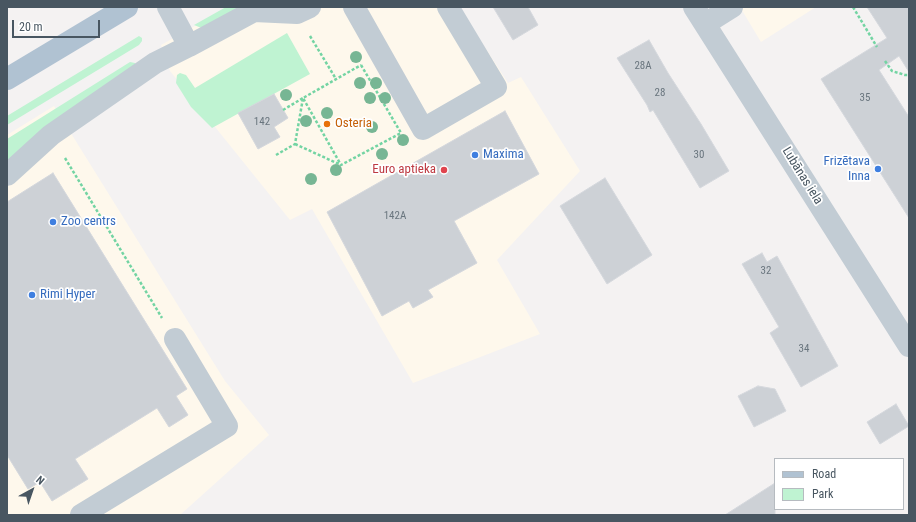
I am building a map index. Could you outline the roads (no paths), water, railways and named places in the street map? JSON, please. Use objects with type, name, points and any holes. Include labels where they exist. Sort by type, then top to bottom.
[{"type":"main road","points":[[7,80],[127,7]]},
{"type":"street","points":[[168,7],[189,46]]},
{"type":"street","points":[[354,7],[423,129],[496,87],[448,7]]},
{"type":"street","points":[[700,16],[732,7]]},
{"type":"street","points":[[7,175],[51,135],[155,63],[254,11],[303,10]]},
{"type":"street","name":"Lubānas iela","points":[[700,16],[909,346]]},
{"type":"street","points":[[81,515],[227,426],[175,340]]},
{"type":"place","name":"Osteria","points":[[327,124]]},
{"type":"place","name":"Maxima","points":[[475,155]]},
{"type":"place","name":"Frizētava Inna","points":[[878,169]]},
{"type":"place","name":"Euro aptieka","points":[[444,170]]},
{"type":"place","name":"Zoo centrs","points":[[53,222]]},
{"type":"place","name":"Rimi Hyper","points":[[32,295]]}]
